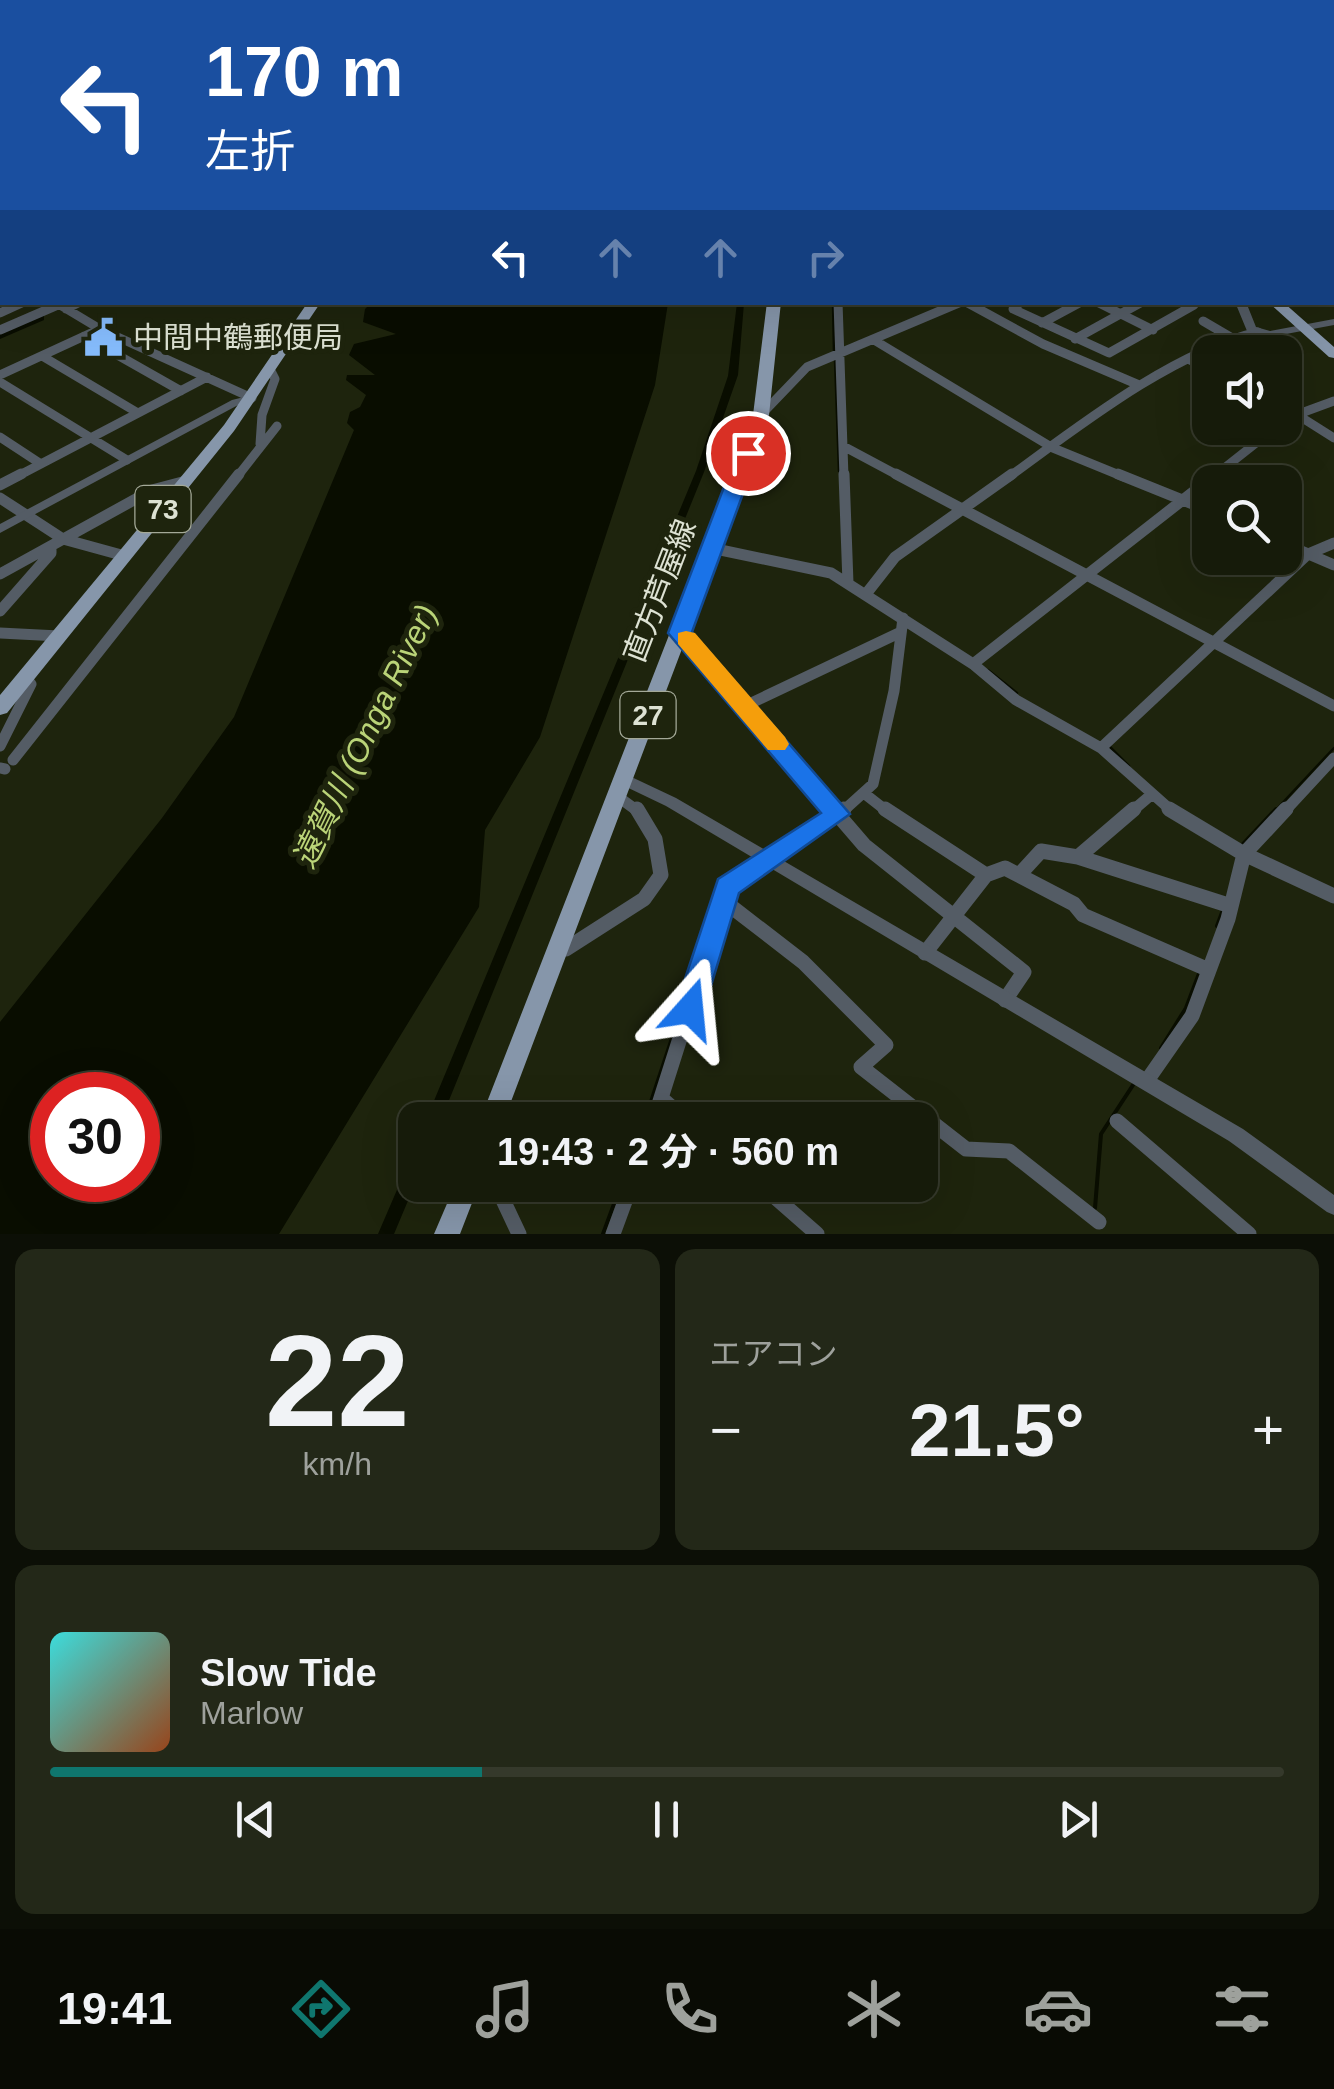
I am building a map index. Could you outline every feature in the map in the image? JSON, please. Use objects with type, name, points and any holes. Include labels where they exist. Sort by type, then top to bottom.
[{"type":"main road","name":"73","points":[[0,708],[252,398],[313,305]]},
{"type":"main road","name":"直方芦屋線","points":[[499,1102],[761,414],[774,305]]},
{"type":"main road","points":[[1277,305],[1334,354]]},
{"type":"main road","points":[[447,1234],[460,1202]]},
{"type":"street","points":[[0,330],[61,305],[100,329],[252,398]]},
{"type":"street","points":[[838,305],[848,583]]},
{"type":"street","points":[[761,414],[798,374],[956,305]]},
{"type":"street","points":[[969,305],[1138,385]]},
{"type":"street","points":[[1018,305],[1013,309],[1109,353],[1194,305]]},
{"type":"street","points":[[1042,324],[1076,305]]},
{"type":"street","points":[[1103,305],[1153,330]]},
{"type":"street","points":[[1074,339],[1137,305]]},
{"type":"street","points":[[1241,305],[1249,326],[1258,335]]},
{"type":"street","points":[[1203,320],[1227,335]]},
{"type":"street","points":[[1246,335],[1330,325]]},
{"type":"street","points":[[100,329],[0,379],[127,460]]},
{"type":"street","points":[[84,336],[181,391]]},
{"type":"street","points":[[874,340],[1053,448],[1192,503]]},
{"type":"street","points":[[42,356],[138,413]]},
{"type":"street","points":[[866,594],[896,557],[1138,385],[1190,360]]},
{"type":"street","points":[[260,444],[262,415],[275,379],[272,371]]},
{"type":"street","points":[[0,484],[207,378]]},
{"type":"street","points":[[0,529],[236,402],[252,398]]},
{"type":"street","points":[[1302,407],[1334,401]]},
{"type":"street","points":[[1302,417],[1334,438]]},
{"type":"street","points":[[6,766],[276,426]]},
{"type":"street","points":[[0,437],[40,464]]},
{"type":"street","points":[[973,664],[1254,445]]},
{"type":"street","points":[[843,446],[962,513],[984,518],[1334,706]]},
{"type":"street","points":[[0,574],[163,484],[186,481]]},
{"type":"street","points":[[0,498],[57,542],[126,556]]},
{"type":"street","points":[[0,611],[57,542]]},
{"type":"street","points":[[1101,748],[1308,554],[1334,543]]},
{"type":"street","points":[[711,548],[816,568],[848,583],[902,625],[973,664],[1016,700],[1101,748],[1151,796],[1244,854],[1334,896]]},
{"type":"street","points":[[1302,551],[1334,565]]},
{"type":"street","points":[[745,706],[902,625]]},
{"type":"street","points":[[660,1102],[728,887],[838,814],[873,784],[894,690],[902,625]]},
{"type":"street","points":[[0,633],[59,636]]},
{"type":"street","points":[[680,633],[864,845],[1024,972],[1005,1000]]},
{"type":"street","points":[[0,684],[31,684],[0,746]]},
{"type":"street","points":[[1146,1082],[1192,1016],[1231,906],[1244,854],[1334,758]]},
{"type":"street","points":[[620,788],[671,802],[1236,1135],[1334,1206]]},
{"type":"street","points":[[559,948],[566,949],[644,899],[661,874],[654,832],[620,788]]},
{"type":"street","points":[[865,794],[910,828],[986,874]]},
{"type":"street","points":[[1078,857],[1151,796]]},
{"type":"street","points":[[1019,875],[1041,850],[1078,857],[1231,906]]},
{"type":"street","points":[[925,953],[986,874],[1005,868],[1074,904],[1084,915],[1209,970]]},
{"type":"street","points":[[724,900],[804,962],[886,1045],[861,1067],[966,1149],[1009,1151],[1099,1222]]},
{"type":"street","points":[[661,1098],[666,1102]]},
{"type":"street","points":[[1118,1121],[1248,1234]]},
{"type":"street","points":[[504,1202],[519,1234]]},
{"type":"street","points":[[613,1234],[625,1202]]},
{"type":"street","points":[[780,1202],[817,1234]]},
{"type":"water","name":"遠賀川 (Onga River)","points":[[369,305],[668,305],[655,385],[540,737],[485,830],[479,907],[279,1234],[0,1234],[0,1022],[162,818],[234,717],[354,430],[347,423],[350,412],[360,407],[366,395],[346,380],[347,375],[375,375],[349,355],[354,344],[396,334],[363,322],[365,309]]},
{"type":"water","points":[[737,305],[744,305],[738,375],[704,472],[448,1102],[433,1102],[696,471],[728,376]]},
{"type":"water","points":[[398,1188],[398,1202],[407,1202],[394,1234],[378,1234]]},
{"type":"waterway","points":[[833,305],[834,351]]},
{"type":"waterway","points":[[0,335],[39,317]]},
{"type":"waterway","points":[[835,359],[839,471]]},
{"type":"waterway","points":[[988,670],[1017,693]]},
{"type":"waterway","points":[[1110,747],[1129,766]]},
{"type":"waterway","points":[[1274,812],[1334,748]]},
{"type":"waterway","points":[[1242,845],[1276,809]]},
{"type":"waterway","points":[[1217,926],[1223,910]]},
{"type":"waterway","points":[[1161,1048],[1186,1008],[1200,971]]},
{"type":"waterway","points":[[651,1102],[681,1011]]},
{"type":"waterway","points":[[1095,1208],[1101,1134],[1135,1082]]},
{"type":"waterway","points":[[603,1234],[615,1202]]},
{"type":"slow traffic","points":[[686,639],[776,744]]},
{"type":"place","name":"中間中鶴郵便局","points":[[103,338]]},
{"type":"route","points":[[690,1009],[728,887],[838,814],[680,633],[748,453]]}]
